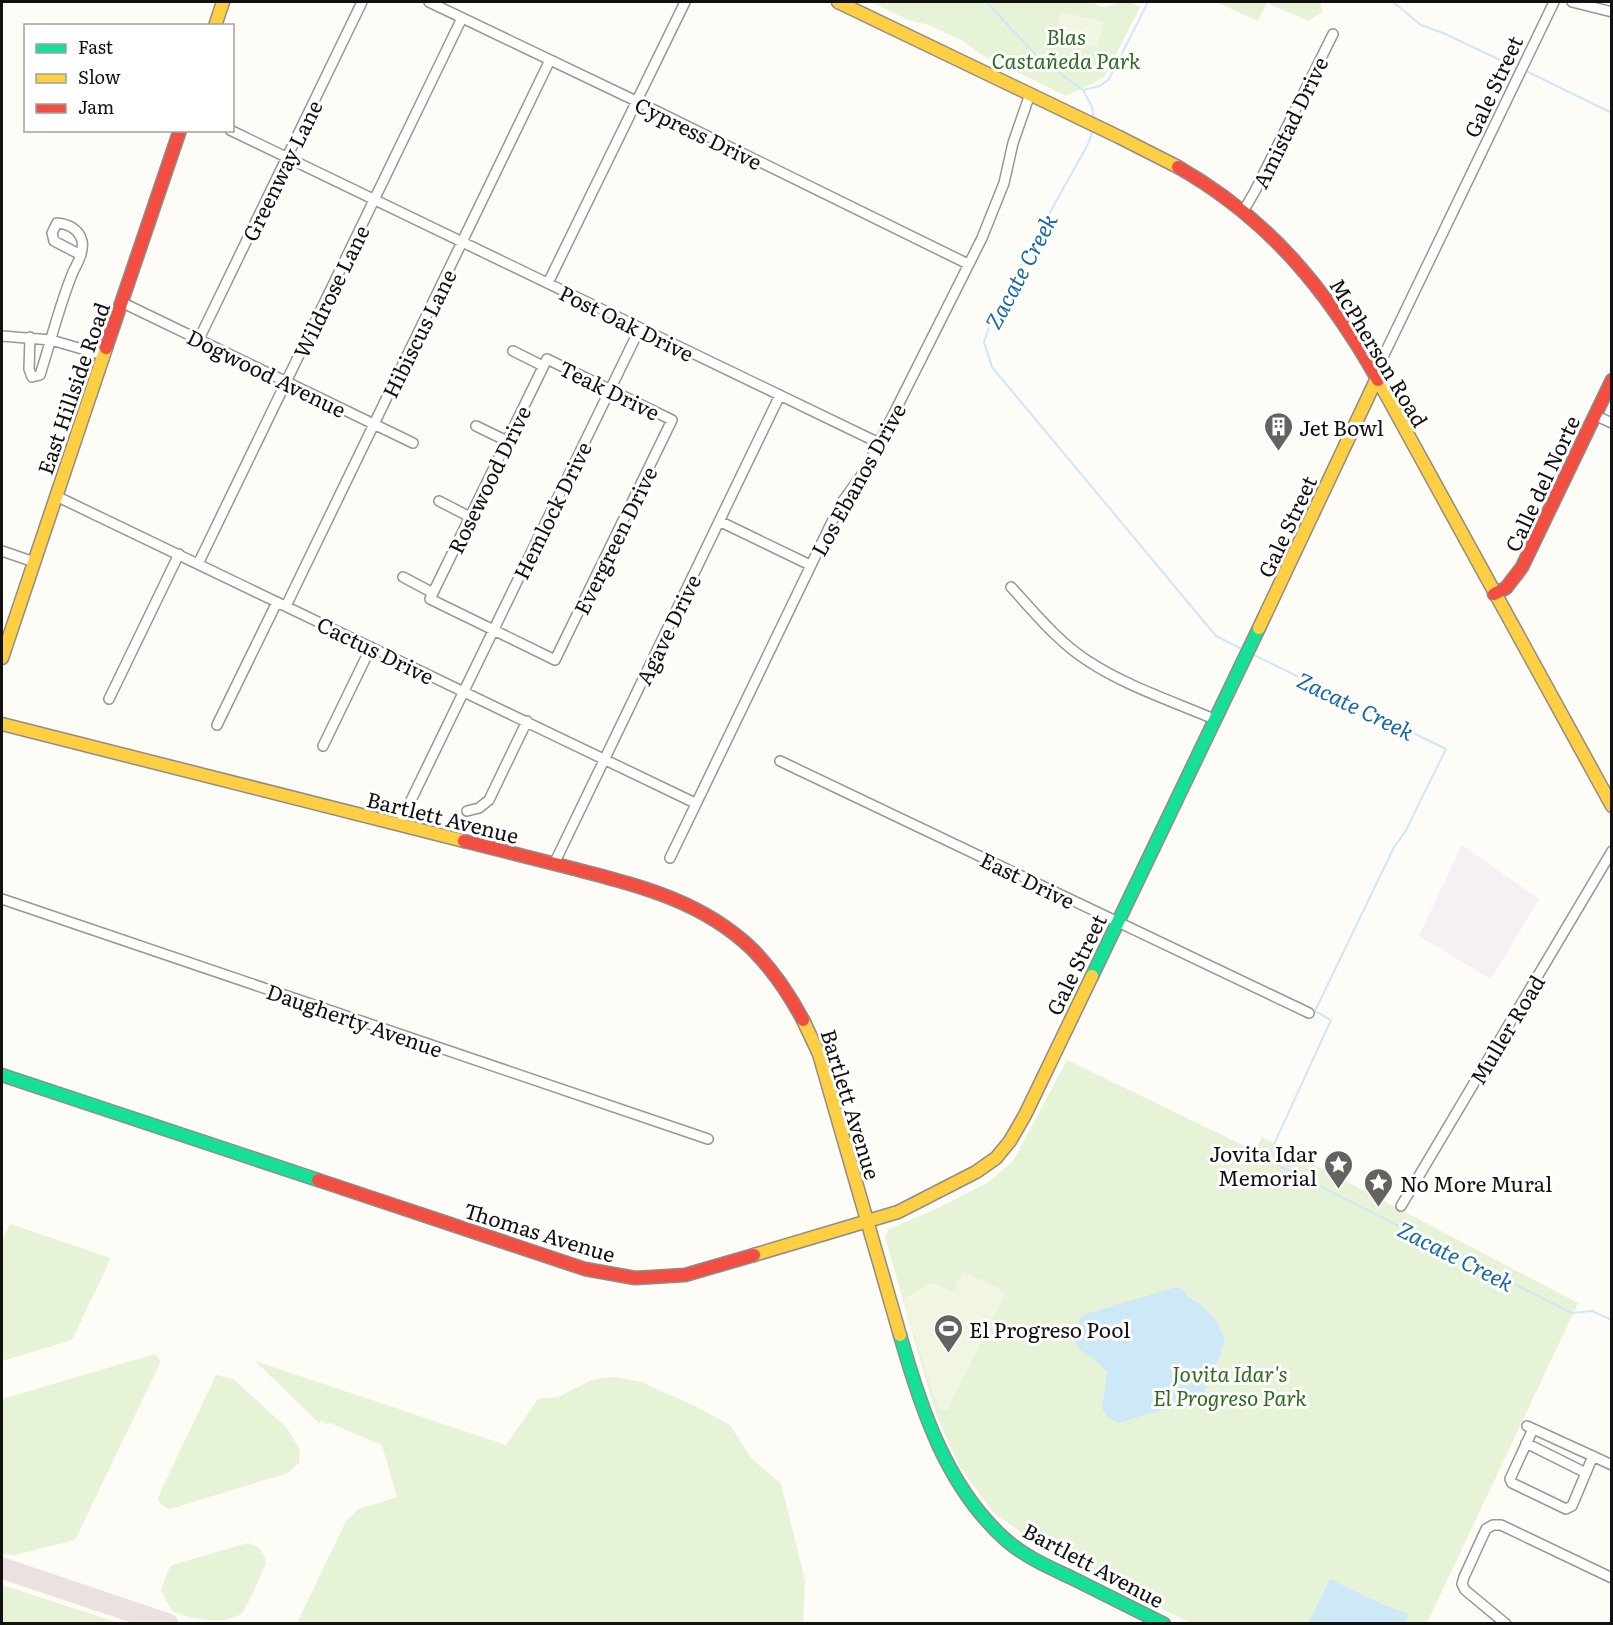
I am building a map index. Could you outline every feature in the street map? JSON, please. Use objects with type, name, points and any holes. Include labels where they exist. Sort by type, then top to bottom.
[{"type":"main road","points":[[216,24],[223,2]]},
{"type":"main road","name":"McPherson Road","points":[[838,2],[1108,131],[1196,176],[1244,210],[1276,238],[1335,308],[1377,378],[1611,806]]},
{"type":"main road","name":"East Hillside Road","points":[[2,658],[179,132]]},
{"type":"main road","name":"Gale Street","points":[[1048,1065],[1377,378]]},
{"type":"main road","name":"Calle del Norte","points":[[1494,594],[1506,588],[1522,567],[1611,380]]},
{"type":"main road","name":"Bartlett Avenue","points":[[2,724],[646,887],[677,899],[725,925],[756,951],[784,984],[807,1026],[819,1054],[909,1366],[940,1450],[974,1506],[1007,1541],[1047,1566],[1164,1623]]},
{"type":"main road","name":"Thomas Avenue","points":[[2,1075],[585,1269],[610,1275],[658,1278],[685,1275],[898,1212],[975,1172],[996,1158],[1010,1141],[1048,1065]]},
{"type":"street","name":"Greenway Lane","points":[[199,339],[362,2]]},
{"type":"street","name":"Cypress Drive","points":[[429,2],[968,264]]},
{"type":"street","points":[[548,283],[685,2]]},
{"type":"street","name":"Gale Street","points":[[1377,378],[1383,357],[1554,2]]},
{"type":"street","points":[[1572,2],[1611,12]]},
{"type":"street","name":"Wildrose Lane","points":[[198,564],[462,18]]},
{"type":"street","name":"Amistad Drive","points":[[1244,210],[1333,34]]},
{"type":"street","name":"Hibiscus Lane","points":[[217,725],[374,424],[550,60]]},
{"type":"street","name":"Los Ebanos Drive","points":[[670,858],[840,505],[866,469],[982,238],[1004,183],[1012,143],[1030,94]]},
{"type":"street","name":"Post Oak Drive","points":[[234,132],[879,443]]},
{"type":"street","points":[[30,337],[29,369],[32,377],[40,375],[62,299],[81,255]]},
{"type":"street","name":"Dogwood Avenue","points":[[121,302],[413,443]]},
{"type":"street","name":"Hemlock Drive","points":[[399,825],[640,328]]},
{"type":"street","points":[[2,336],[51,340],[103,355]]},
{"type":"street","name":"Teak Drive","points":[[513,351],[610,389],[672,420]]},
{"type":"street","name":"Rosewood Drive","points":[[432,596],[545,362]]},
{"type":"street","name":"Agave Drive","points":[[554,864],[780,395]]},
{"type":"street","points":[[1594,415],[1611,423]]},
{"type":"street","name":"Evergreen Drive","points":[[493,630],[555,660],[672,420]]},
{"type":"street","points":[[476,426],[507,441]]},
{"type":"street","name":"Cactus Drive","points":[[56,496],[695,803]]},
{"type":"street","points":[[439,501],[470,517]]},
{"type":"street","points":[[719,521],[810,565]]},
{"type":"street","points":[[2,551],[34,562]]},
{"type":"street","points":[[109,699],[179,554]]},
{"type":"street","points":[[403,578],[493,630]]},
{"type":"street","points":[[1011,587],[1055,635],[1088,661],[1116,676],[1214,719]]},
{"type":"street","points":[[323,746],[371,647]]},
{"type":"street","points":[[467,811],[479,808],[489,800],[527,721]]},
{"type":"street","name":"East Drive","points":[[780,761],[1308,1013]]},
{"type":"street","name":"Muller Road","points":[[1401,1206],[1611,852]]},
{"type":"street","name":"Daugherty Avenue","points":[[2,899],[708,1139]]},
{"type":"street","points":[[1593,1456],[1569,1508],[1566,1509],[1512,1484],[1510,1479],[1526,1443],[1530,1427],[1593,1456],[1611,1465]]},
{"type":"street","points":[[1526,1443],[1586,1473]]},
{"type":"street","points":[[1506,1623],[1465,1590],[1462,1584],[1486,1529],[1493,1525],[1501,1525],[1611,1578]]},
{"type":"shaded area","points":[[1462,845],[1539,899],[1491,979],[1419,936]]},
{"type":"green space","name":"Blas Castañeda Park","points":[[871,2],[1093,2],[1107,7],[1125,2],[1140,7],[1103,78],[1066,96],[980,54],[963,41],[929,25],[908,20]]},
{"type":"green space","points":[[1216,2],[1320,2],[1323,12],[1308,21],[1267,3],[1258,21]]},
{"type":"green space","points":[[1061,12],[1104,22],[1097,48],[1055,38]]},
{"type":"green space","name":"Jovita Idar's El Progreso Park","points":[[1067,1060],[1255,1151],[1262,1137],[1578,1303],[1427,1623],[1191,1623],[1056,1558],[993,1512],[959,1466],[935,1412],[885,1237],[889,1229],[936,1209],[987,1183],[1013,1161]]},
{"type":"green space","points":[[10,1224],[111,1258],[72,1340],[2,1361],[2,1241]]},
{"type":"green space","name":"El Progreso Pool","points":[[962,1271],[1006,1292],[947,1411],[938,1408],[903,1299],[931,1283],[953,1292]]},
{"type":"green space","points":[[155,1354],[161,1361],[75,1540],[15,1555],[2,1554],[2,1399]]},
{"type":"green space","points":[[255,1361],[506,1445],[538,1399],[558,1397],[594,1379],[616,1377],[641,1382],[693,1405],[730,1425],[751,1458],[781,1484],[805,1580],[803,1623],[297,1623],[346,1521],[359,1509],[397,1497],[382,1445],[330,1423],[326,1424],[322,1420],[319,1423]]},
{"type":"green space","points":[[216,1375],[233,1379],[287,1428],[300,1450],[299,1463],[288,1473],[170,1509],[164,1507],[158,1500],[160,1493]]},
{"type":"green space","points":[[248,1543],[260,1548],[266,1564],[241,1614],[225,1619],[207,1620],[172,1611],[161,1590],[172,1565]]},
{"type":"green space","points":[[2,1585],[119,1623],[2,1623]]},
{"type":"water","points":[[1176,1287],[1202,1305],[1216,1321],[1225,1339],[1219,1358],[1202,1396],[1118,1423],[1108,1417],[1102,1408],[1107,1372],[1076,1344],[1077,1328],[1082,1315]]},
{"type":"water","points":[[1330,1579],[1384,1605],[1409,1614],[1405,1623],[1308,1623]]},
{"type":"waterway","name":"Zacate Creek","points":[[986,2],[1041,60],[1083,90],[1092,107],[1094,120]]},
{"type":"waterway","points":[[1083,90],[1100,86],[1109,79],[1148,2]]},
{"type":"waterway","points":[[1393,2],[1421,25],[1515,67]]},
{"type":"waterway","points":[[1528,72],[1612,113]]},
{"type":"waterway","name":"Zacate Creek","points":[[1094,128],[1088,144],[994,313],[984,342],[992,367],[1216,636],[1244,650]]},
{"type":"waterway","name":"Zacate Creek","points":[[1252,654],[1446,749],[1405,832],[1394,847],[1315,1011],[1331,1020],[1268,1160],[1572,1313],[1592,1311],[1612,1320]]},
{"type":"taxiway","points":[[2,1568],[168,1624]]},
{"type":"traffic: fast","points":[[1092,976],[1259,628]]},
{"type":"traffic: fast","points":[[2,1075],[318,1180]]},
{"type":"traffic: fast","points":[[900,1335],[917,1391],[939,1446],[952,1472],[985,1519],[1013,1546],[1030,1557],[1164,1624]]},
{"type":"traffic: slow","points":[[216,24],[223,2]]},
{"type":"traffic: slow","points":[[838,2],[1178,167]]},
{"type":"traffic: slow","points":[[2,658],[106,348]]},
{"type":"traffic: slow","points":[[1259,628],[1377,378]]},
{"type":"traffic: slow","points":[[1378,380],[1612,806]]},
{"type":"traffic: slow","points":[[2,724],[464,841]]},
{"type":"traffic: slow","points":[[754,1255],[898,1212],[976,1172],[996,1158],[1010,1141],[1025,1115],[1092,976]]},
{"type":"traffic: slow","points":[[803,1020],[819,1054],[900,1335]]},
{"type":"traffic: jam","points":[[106,348],[179,132]]},
{"type":"traffic: jam","points":[[1178,167],[1211,187],[1240,210],[1293,259],[1338,316],[1378,380]]},
{"type":"traffic: jam","points":[[1494,594],[1506,588],[1522,567],[1612,380]]},
{"type":"traffic: jam","points":[[464,841],[623,882],[691,907],[733,932],[752,949],[780,983],[803,1020]]},
{"type":"traffic: jam","points":[[318,1180],[585,1269],[635,1278],[685,1275],[754,1255]]},
{"type":"place","name":"Jet Bowl","points":[[1278,452]]},
{"type":"place","name":"Jovita Idar Memorial","points":[[1338,1190]]},
{"type":"place","name":"No More Mural","points":[[1379,1208]]},
{"type":"place","name":"El Progreso Pool","points":[[948,1354]]}]
